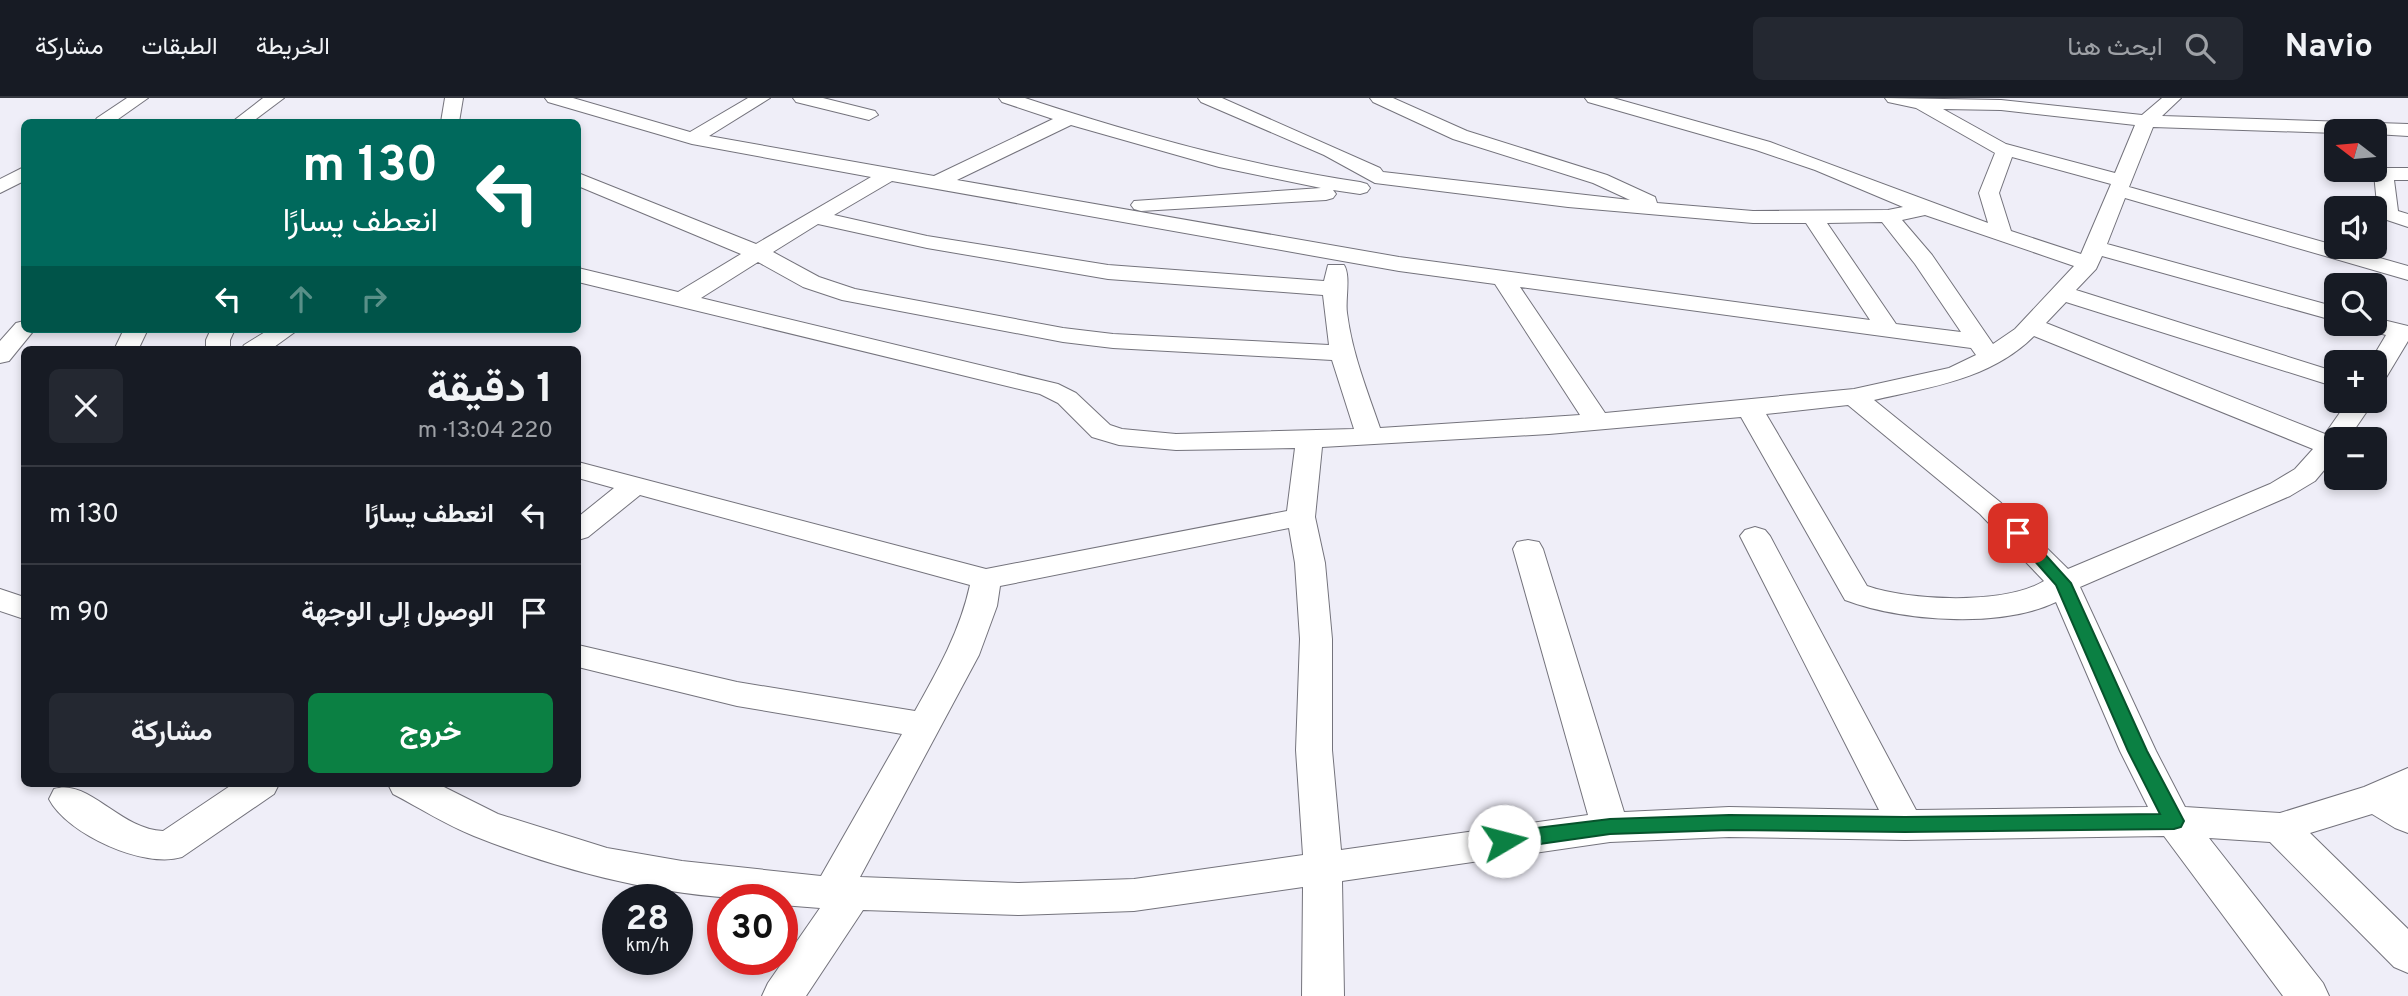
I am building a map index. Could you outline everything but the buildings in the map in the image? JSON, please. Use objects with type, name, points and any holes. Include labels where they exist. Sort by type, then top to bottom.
[{"type":"street","points":[[108,119],[139,98]]},
{"type":"street","points":[[245,119],[275,98]]},
{"type":"street","points":[[450,119],[454,98]]},
{"type":"street","points":[[554,98],[692,138],[934,184],[1088,208],[1333,253],[1503,279],[1888,329],[1985,350]]},
{"type":"street","points":[[692,138],[761,98]]},
{"type":"street","points":[[802,98],[869,116]]},
{"type":"street","points":[[1008,98],[1258,171],[1663,211],[1814,219],[1888,216],[1926,209]]},
{"type":"street","points":[[1035,107],[1059,98]]},
{"type":"street","points":[[1207,98],[1373,172],[1368,182]]},
{"type":"street","points":[[1379,98],[1460,135],[1623,188],[1663,211]]},
{"type":"street","points":[[1594,98],[1763,146],[1822,166],[1926,209],[2002,235],[2324,311]]},
{"type":"street","points":[[1894,98],[1919,103],[2001,105],[2146,121],[2408,130]]},
{"type":"street","points":[[581,276],[1049,389],[1067,398],[1101,431],[1119,437],[1175,442],[1310,440],[1597,421],[1854,397],[1957,374],[1985,350],[2031,326],[2092,255],[2146,121],[2172,98]]},
{"type":"street","points":[[1919,103],[2005,150],[2122,182],[2324,229]]},
{"type":"street","points":[[934,184],[1070,118]]},
{"type":"street","points":[[2002,235],[1989,193],[2005,150]]},
{"type":"street","points":[[2408,174],[2384,174],[2388,214],[2408,221]]},
{"type":"street","points":[[0,187],[21,175]]},
{"type":"street","points":[[682,300],[756,252],[888,175]]},
{"type":"street","points":[[581,180],[756,252],[830,289],[1027,329],[1113,341],[1344,353]]},
{"type":"street","points":[[1088,208],[1298,197],[1368,182]]},
{"type":"street","points":[[2122,182],[2408,273]]},
{"type":"street","points":[[1888,216],[1924,260],[1985,350]]},
{"type":"street","points":[[815,217],[926,242],[1108,272],[1334,289]]},
{"type":"street","points":[[1814,219],[1888,329]]},
{"type":"street","points":[[2387,246],[2408,251]]},
{"type":"street","points":[[1333,253],[1337,263],[1334,289],[1338,330],[1370,436]]},
{"type":"street","points":[[1503,279],[1597,421]]},
{"type":"street","points":[[2062,293],[2324,376]]},
{"type":"street","points":[[2031,326],[2324,444]]},
{"type":"street","points":[[2387,328],[2404,333],[2387,358]]},
{"type":"street","points":[[0,356],[21,332]]},
{"type":"street","points":[[259,346],[281,333]]},
{"type":"street","points":[[1854,397],[2001,516],[2063,583],[2138,751],[2174,821],[2308,996]]},
{"type":"street","points":[[1749,408],[1856,593],[1876,601],[1940,606],[1994,606],[2033,600],[2063,583],[2280,490],[2305,475],[2324,453]]},
{"type":"street","points":[[1310,440],[1301,517],[1310,563],[1316,639],[1314,750],[1323,866],[1323,996]]},
{"type":"street","points":[[581,471],[986,579],[1301,517]]},
{"type":"street","points":[[581,529],[634,486]]},
{"type":"street","points":[[1755,536],[1905,825]]},
{"type":"street","points":[[1528,549],[1610,827]]},
{"type":"street","points":[[783,996],[843,892],[925,725],[949,683],[972,634],[986,579]]},
{"type":"street","points":[[0,599],[21,608]]},
{"type":"street","points":[[581,657],[737,694],[925,725]]},
{"type":"street","points":[[67,799],[121,837],[152,847],[169,846],[257,787]]},
{"type":"street","points":[[412,787],[486,825],[607,863],[749,886],[1019,899],[1079,898],[1173,890],[1323,866],[1610,827],[1729,822],[1905,825],[2174,821],[2280,828],[2392,790],[2408,818]]},
{"type":"street","points":[[2280,828],[2408,955]]},
{"type":"route","points":[[1504,841],[1610,827],[1729,822],[1905,825],[2174,821],[2138,751],[2063,583],[2018,533]]}]
